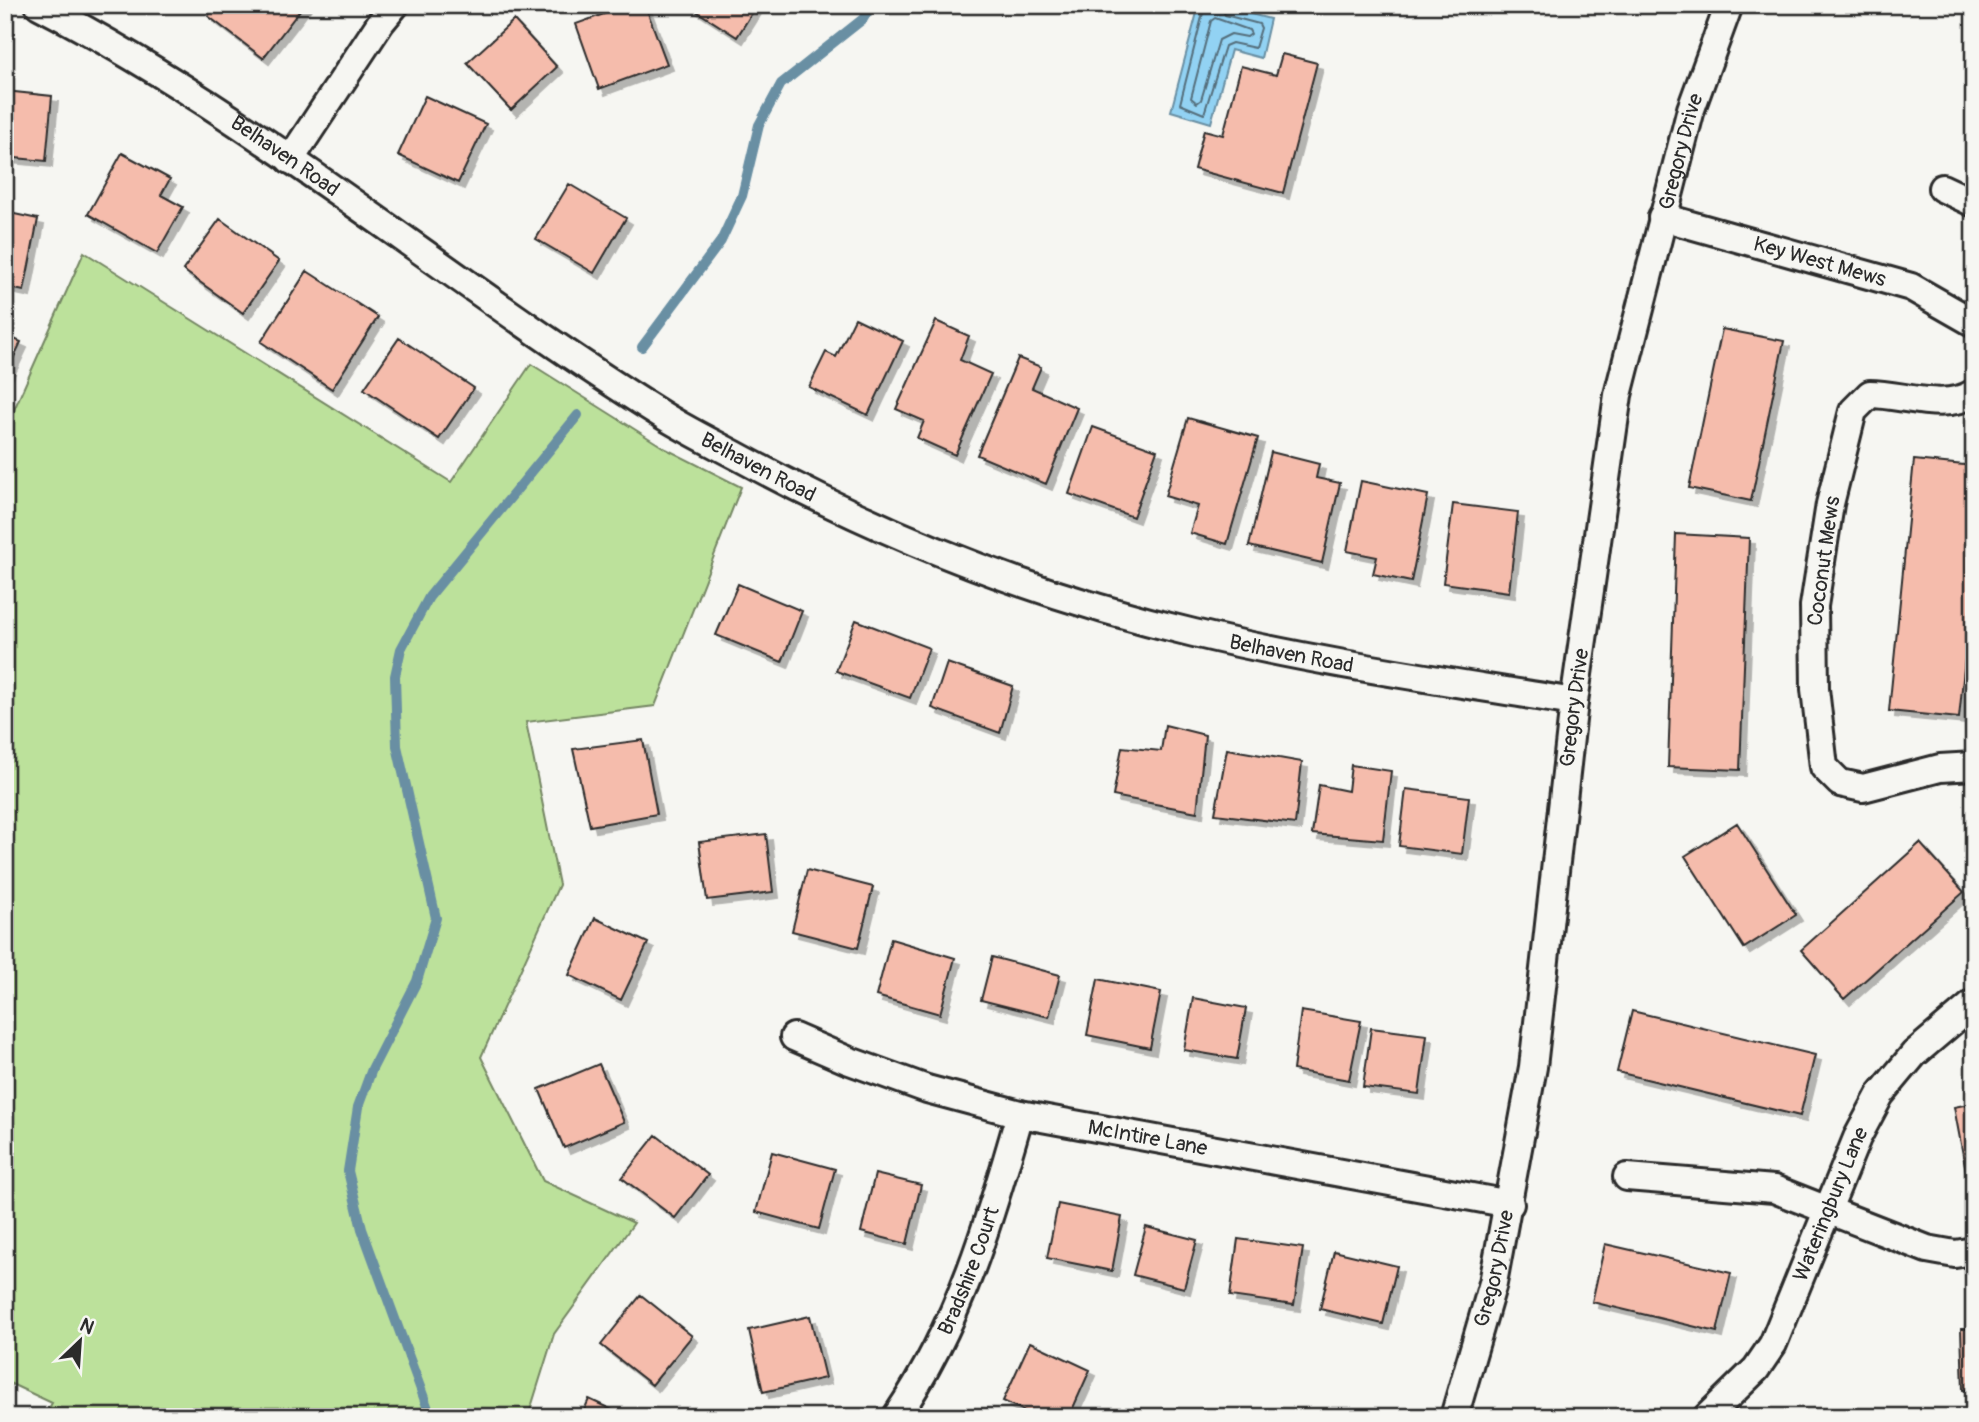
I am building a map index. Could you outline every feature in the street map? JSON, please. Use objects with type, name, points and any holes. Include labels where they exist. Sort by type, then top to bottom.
[{"type":"street","name":"Belhaven Road","points":[[39,5],[150,69],[290,160],[657,412],[784,481],[871,523],[995,573],[1084,603],[1191,633],[1323,661],[1574,702]]},
{"type":"street","points":[[290,160],[395,5]]},
{"type":"street","name":"Gregory Drive","points":[[1454,1417],[1493,1283],[1510,1204],[1533,1067],[1574,702],[1618,395],[1691,109],[1729,5]]},
{"type":"street","points":[[1942,188],[1974,203]]},
{"type":"street","name":"Key West Mews","points":[[1662,217],[1910,287],[1974,323]]},
{"type":"street","name":"Coconut Mews","points":[[1974,393],[1936,402],[1894,394],[1870,394],[1853,411],[1830,504],[1814,606],[1815,689],[1824,767],[1840,783],[1863,788],[1940,768],[1974,766]]},
{"type":"street","name":"Wateringbury Lane","points":[[1707,1417],[1756,1370],[1773,1344],[1857,1138],[1880,1095],[1914,1054],[1974,1003]]},
{"type":"street","name":"McIntire Lane","points":[[794,1037],[846,1060],[927,1090],[1020,1114],[1510,1204]]},
{"type":"street","name":"Bradshire Court","points":[[896,1417],[920,1381],[956,1308],[986,1235],[1020,1114]]},
{"type":"street","points":[[1627,1177],[1774,1189],[1927,1249],[1955,1254],[1974,1251]]},
{"type":"green space","points":[[84,252],[451,482],[531,364],[666,449],[741,487],[655,706],[526,722],[559,885],[481,1057],[543,1181],[634,1223],[554,1334],[528,1417],[44,1417],[52,1403],[5,1381],[5,430]]},
{"type":"water","points":[[1199,5],[1216,5],[1270,19],[1261,58],[1231,50],[1211,123],[1171,111]]},
{"type":"building","points":[[216,5],[304,5],[263,58],[208,16]]},
{"type":"building","points":[[629,5],[645,5],[667,64],[599,89],[576,24]]},
{"type":"building","points":[[687,5],[757,5],[737,37]]},
{"type":"building","points":[[514,20],[557,67],[511,110],[467,63]]},
{"type":"building","points":[[1282,54],[1317,63],[1283,193],[1194,169],[1204,130],[1223,135],[1241,66],[1276,75]]},
{"type":"building","points":[[5,91],[52,96],[46,161],[5,157]]},
{"type":"building","points":[[425,96],[486,124],[458,183],[398,155]]},
{"type":"building","points":[[122,153],[170,179],[161,195],[183,207],[157,253],[88,214]]},
{"type":"building","points":[[569,184],[626,218],[594,273],[536,239]]},
{"type":"building","points":[[5,212],[38,219],[24,291],[5,287]]},
{"type":"building","points":[[220,219],[279,261],[243,313],[183,270]]},
{"type":"building","points":[[307,271],[378,317],[332,389],[261,342]]},
{"type":"building","points":[[855,318],[903,341],[868,415],[809,387],[826,352],[836,357]]},
{"type":"building","points":[[936,321],[969,336],[960,360],[991,374],[955,455],[917,438],[924,421],[896,409]]},
{"type":"building","points":[[1722,329],[1784,341],[1751,501],[1689,488]]},
{"type":"building","points":[[5,335],[21,342],[5,376]]},
{"type":"building","points":[[399,338],[474,388],[439,439],[364,389]]},
{"type":"building","points":[[1018,358],[1041,367],[1032,388],[1077,408],[1046,484],[977,455]]},
{"type":"building","points":[[1188,418],[1258,438],[1227,544],[1190,533],[1198,506],[1165,496]]},
{"type":"building","points":[[1093,427],[1157,450],[1133,517],[1069,494]]},
{"type":"building","points":[[1271,452],[1319,464],[1316,478],[1340,483],[1322,563],[1249,546]]},
{"type":"building","points":[[1914,460],[1974,466],[1974,569],[1959,718],[1889,711]]},
{"type":"building","points":[[1361,481],[1428,495],[1411,582],[1373,574],[1377,557],[1347,551]]},
{"type":"building","points":[[1453,504],[1518,512],[1509,592],[1443,583]]},
{"type":"building","points":[[1676,534],[1749,538],[1740,770],[1668,767]]},
{"type":"building","points":[[738,584],[802,611],[782,662],[716,635]]},
{"type":"building","points":[[856,620],[929,648],[910,698],[836,671]]},
{"type":"building","points":[[947,663],[1013,686],[1000,733],[932,708]]},
{"type":"building","points":[[1165,725],[1205,735],[1197,812],[1113,796],[1122,747],[1161,751]]},
{"type":"building","points":[[643,740],[657,814],[590,826],[573,749]]},
{"type":"building","points":[[1227,749],[1302,762],[1295,824],[1215,814]]},
{"type":"building","points":[[1351,765],[1391,771],[1383,840],[1312,834],[1319,785],[1348,791]]},
{"type":"building","points":[[1406,789],[1469,797],[1462,854],[1399,846]]},
{"type":"building","points":[[1737,823],[1796,915],[1744,948],[1685,856]]},
{"type":"building","points":[[766,834],[773,892],[707,900],[699,842]]},
{"type":"building","points":[[1920,843],[1964,892],[1844,999],[1801,950]]},
{"type":"building","points":[[807,870],[873,887],[858,948],[792,931]]},
{"type":"building","points":[[595,918],[648,943],[621,1000],[569,975]]},
{"type":"building","points":[[891,939],[955,958],[940,1014],[876,996]]},
{"type":"building","points":[[992,957],[1060,975],[1049,1017],[981,1000]]},
{"type":"building","points":[[1098,979],[1161,992],[1150,1048],[1087,1035]]},
{"type":"building","points":[[1193,998],[1246,1008],[1237,1059],[1184,1050]]},
{"type":"building","points":[[1301,1011],[1361,1021],[1349,1080],[1293,1070]]},
{"type":"building","points":[[1632,1011],[1815,1055],[1800,1116],[1617,1072]]},
{"type":"building","points":[[1371,1028],[1427,1035],[1419,1094],[1363,1087]]},
{"type":"building","points":[[599,1064],[624,1122],[564,1148],[539,1089]]},
{"type":"building","points":[[1974,1103],[1974,1169],[1966,1171],[1954,1107]]},
{"type":"building","points":[[656,1135],[708,1175],[675,1218],[622,1178]]},
{"type":"building","points":[[772,1152],[835,1169],[819,1229],[756,1212]]},
{"type":"building","points":[[875,1174],[921,1185],[907,1244],[861,1232]]},
{"type":"building","points":[[1058,1204],[1122,1217],[1112,1271],[1047,1258]]},
{"type":"building","points":[[1146,1227],[1197,1240],[1184,1288],[1133,1275]]},
{"type":"building","points":[[1238,1239],[1303,1248],[1294,1305],[1230,1296]]},
{"type":"building","points":[[1605,1244],[1731,1273],[1717,1332],[1592,1302]]},
{"type":"building","points":[[1334,1251],[1397,1266],[1383,1324],[1320,1309]]},
{"type":"building","points":[[641,1295],[692,1336],[652,1385],[601,1345]]},
{"type":"building","points":[[810,1316],[825,1378],[763,1392],[749,1330]]},
{"type":"building","points":[[1961,1329],[1974,1329],[1974,1390],[1963,1390]]},
{"type":"building","points":[[1030,1342],[1090,1370],[1069,1417],[1037,1417],[1003,1401]]},
{"type":"building","points":[[589,1399],[627,1417],[581,1417]]},
{"type":"waterway","points":[[642,347],[721,241],[742,196],[759,125],[781,84],[863,19],[871,5]]},
{"type":"waterway","points":[[431,1417],[362,1229],[348,1171],[358,1107],[372,1069],[417,981],[436,918],[397,746],[395,676],[401,649],[429,597],[578,415]]}]
